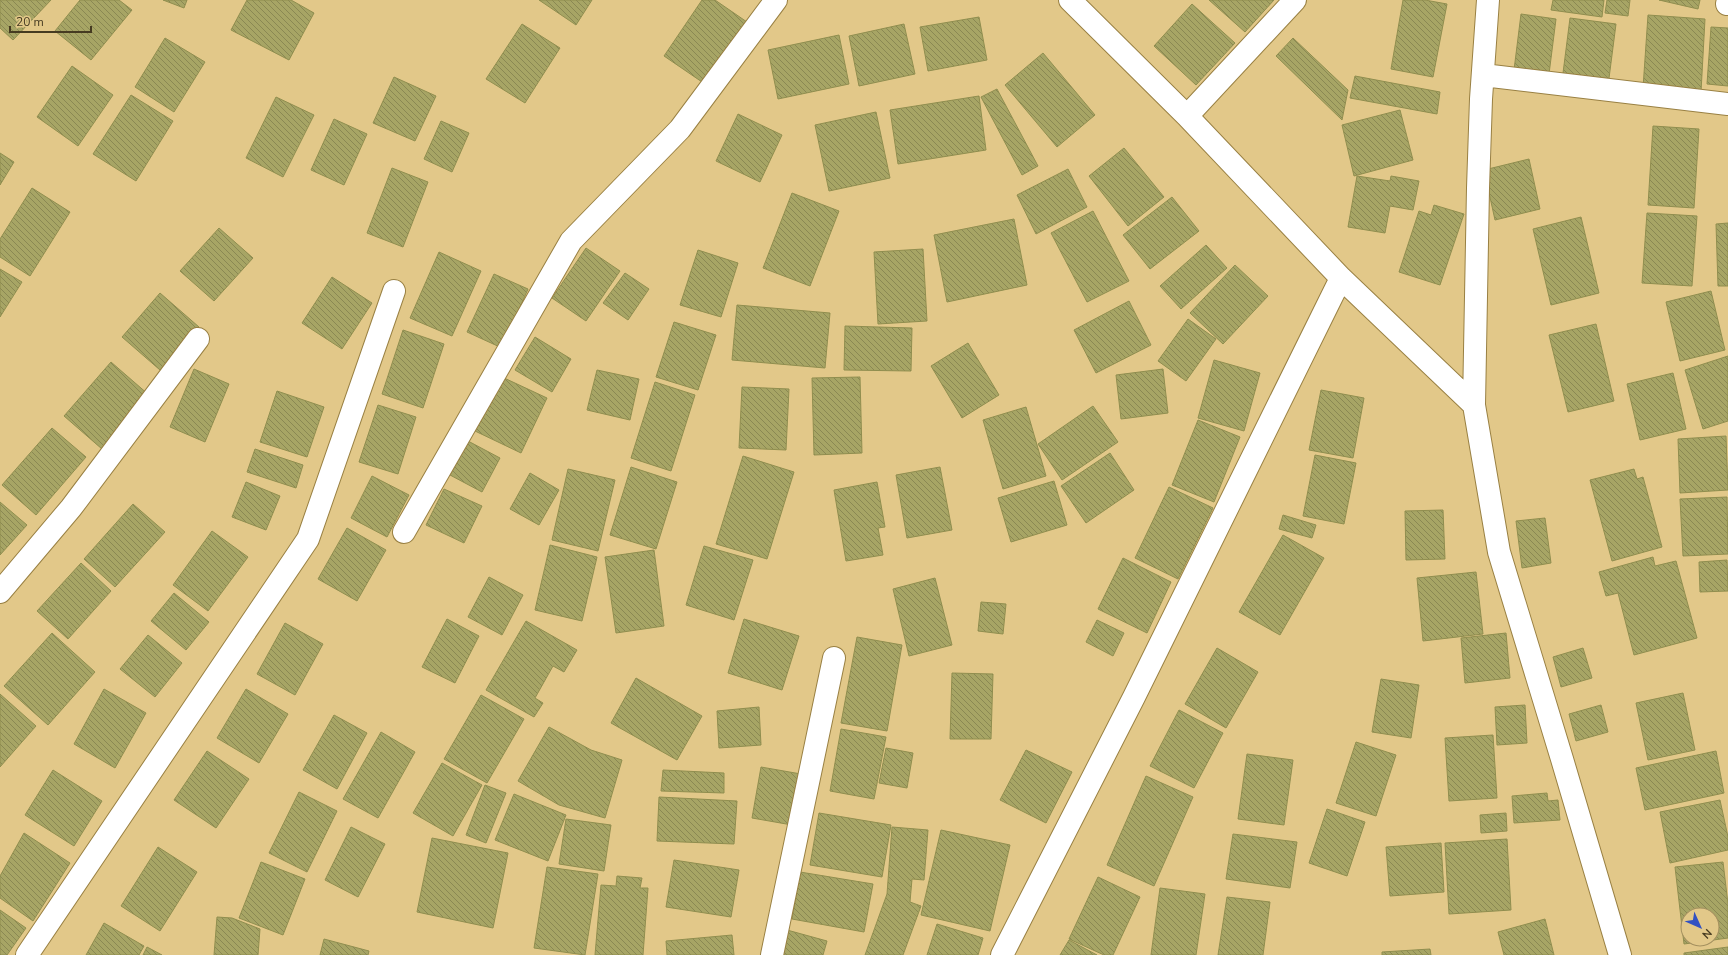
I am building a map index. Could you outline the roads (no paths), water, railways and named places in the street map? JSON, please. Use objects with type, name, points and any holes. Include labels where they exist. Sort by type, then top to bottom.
[{"type":"street","points":[[1070,0],[1187,116],[1340,278],[1474,404]]},
{"type":"street","points":[[1187,116],[1295,0]]},
{"type":"street","points":[[1488,0],[1478,188],[1474,404],[1499,552],[1620,955]]},
{"type":"street","points":[[404,532],[571,241],[680,129],[774,1]]},
{"type":"street","points":[[1483,75],[1728,104]]},
{"type":"street","points":[[1002,955],[1141,683],[1340,278]]},
{"type":"street","points":[[27,955],[308,539],[394,291]]},
{"type":"street","points":[[0,592],[71,508],[198,340]]},
{"type":"street","points":[[772,955],[834,658]]}]
